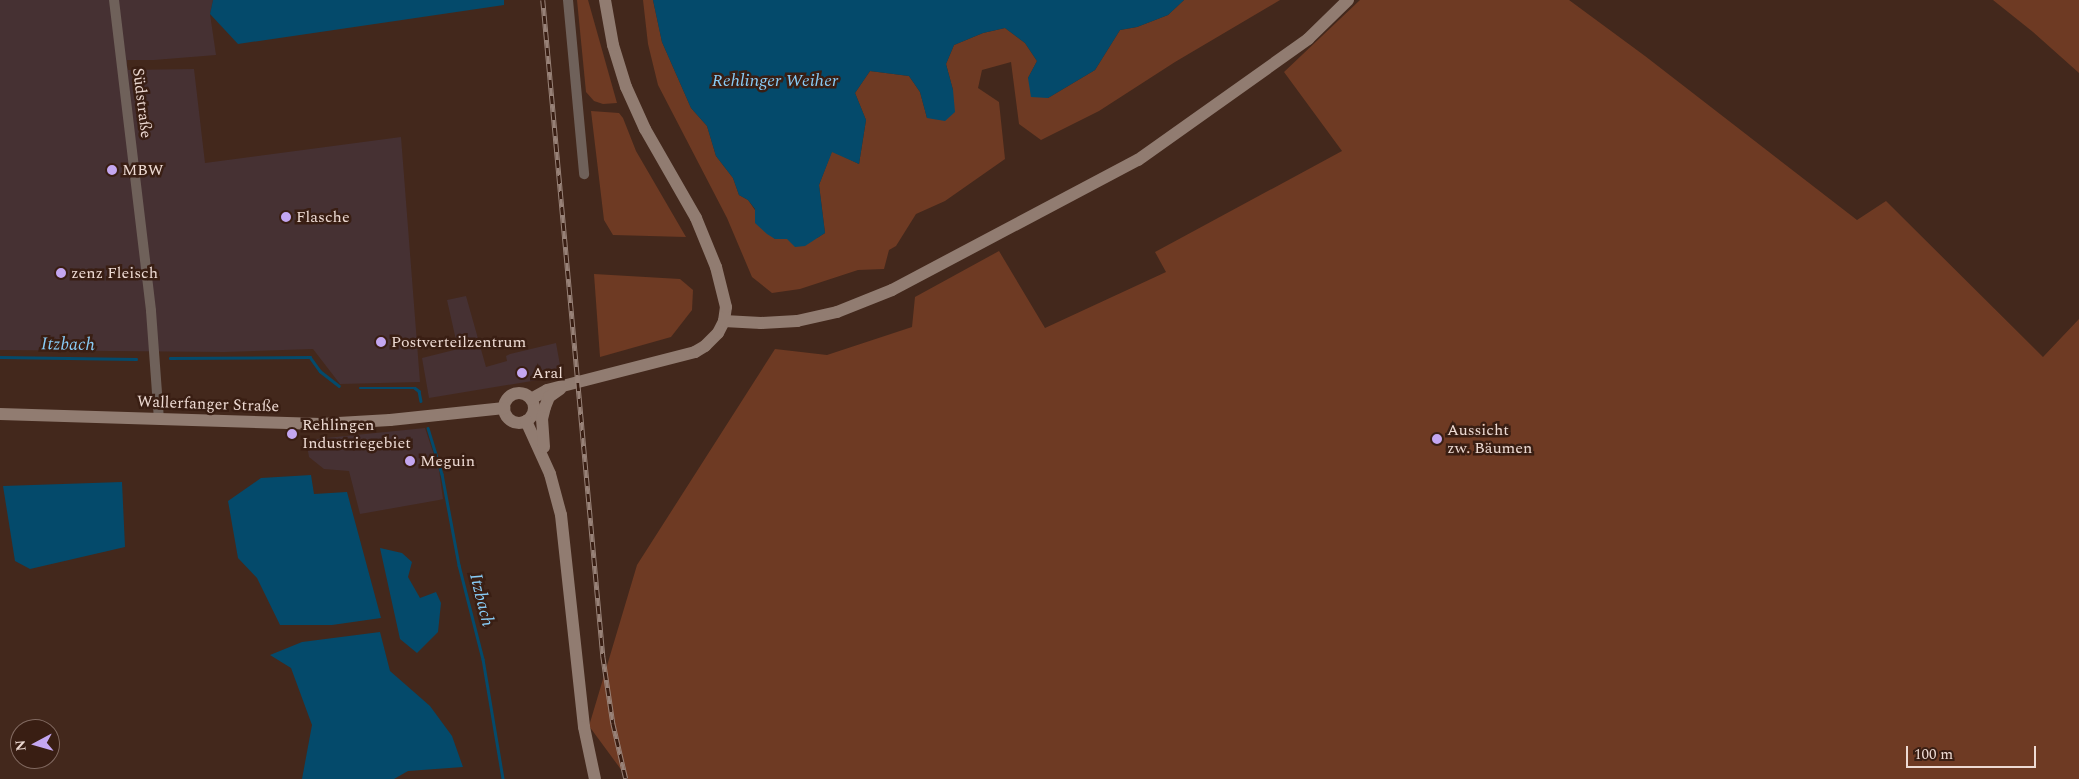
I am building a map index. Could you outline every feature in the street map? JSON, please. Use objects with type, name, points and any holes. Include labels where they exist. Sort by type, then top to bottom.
[{"type":"main road","points":[[531,399],[547,390],[695,352],[705,346],[718,333],[724,321],[726,307],[716,267],[696,218],[645,128],[626,87],[613,45],[605,0]]},
{"type":"main road","points":[[724,321],[761,324],[797,321],[837,312],[892,290],[1138,160],[1308,40],[1348,0]]},
{"type":"main road","points":[[569,385],[556,391],[545,406],[542,432],[548,468],[561,515],[566,547],[584,726],[596,779]]},
{"type":"main road","points":[[517,393],[527,395],[531,399],[534,409],[526,421],[516,423],[507,417],[504,408],[507,398],[517,393]]},
{"type":"main road","name":"Wallerfanger Straße","points":[[0,414],[351,423],[504,408]]},
{"type":"main road","points":[[526,421],[548,468]]},
{"type":"street","name":"Südstraße","points":[[114,0],[152,312],[159,419]]},
{"type":"street","points":[[568,0],[584,174]]},
{"type":"shaded area","points":[[0,0],[213,0],[210,14],[216,55],[154,60],[127,60],[128,70],[194,69],[205,163],[401,137],[420,382],[340,384],[313,349],[224,352],[0,350]]},
{"type":"shaded area","points":[[577,0],[588,0],[617,103],[603,104],[594,101],[586,92]]},
{"type":"shaded area","points":[[643,0],[653,0],[662,42],[691,108],[707,126],[716,156],[733,178],[739,195],[748,200],[775,239],[788,239],[817,238],[825,233],[819,185],[832,151],[859,164],[866,120],[855,93],[870,71],[909,76],[920,92],[927,118],[953,90],[946,64],[954,45],[983,33],[1005,28],[1025,43],[1037,61],[1028,78],[1048,98],[1095,70],[1120,30],[1137,27],[1168,15],[1184,0],[1280,0],[1175,62],[1099,111],[1041,140],[1019,124],[1011,62],[982,70],[978,88],[999,102],[1005,159],[945,201],[916,214],[896,246],[889,250],[884,269],[858,270],[800,289],[772,293],[752,277],[727,218],[658,85],[648,44]]},
{"type":"shaded area","points":[[1360,0],[1569,0],[1645,56],[1857,220],[1886,201],[2043,357],[2079,319],[2079,779],[628,779],[589,726],[637,565],[775,349],[827,355],[912,327],[915,297],[999,251],[1045,328],[1166,272],[1155,252],[1342,151],[1284,72]]},
{"type":"shaded area","points":[[1993,0],[2079,0],[2079,73],[2033,32]]},
{"type":"shaded area","points":[[591,111],[619,113],[623,118],[636,151],[686,237],[613,235],[604,220]]},
{"type":"shaded area","points":[[594,274],[680,279],[693,290],[692,310],[671,337],[600,357]]},
{"type":"shaded area","points":[[466,296],[486,367],[507,361],[506,356],[510,354],[556,343],[562,376],[429,398],[422,358],[458,349],[447,300]]},
{"type":"shaded area","points":[[425,428],[439,470],[443,499],[360,514],[349,471],[324,469],[309,457],[306,440]]},
{"type":"water","points":[[213,0],[504,0],[504,5],[238,44],[210,14]]},
{"type":"water","name":"Rehlinger Weiher","points":[[653,0],[1184,0],[1168,15],[1137,27],[1120,30],[1095,70],[1048,98],[1031,97],[1028,78],[1037,61],[1025,43],[1005,28],[983,33],[954,45],[946,64],[953,90],[955,112],[945,121],[927,118],[920,92],[909,76],[870,71],[855,93],[866,120],[859,164],[832,152],[819,185],[825,233],[805,246],[795,247],[787,239],[775,239],[755,223],[755,209],[748,200],[739,195],[733,178],[716,156],[707,126],[691,108],[662,42]]},
{"type":"water","points":[[311,475],[314,494],[347,492],[381,618],[332,625],[280,625],[257,578],[238,558],[228,501],[261,478]]},
{"type":"water","points":[[122,482],[125,547],[30,569],[15,561],[3,486]]},
{"type":"water","points":[[380,548],[402,553],[412,562],[408,577],[420,598],[436,592],[441,603],[438,632],[417,653],[400,639]]},
{"type":"water","points":[[380,632],[390,671],[430,706],[452,736],[463,767],[408,771],[394,779],[302,779],[312,725],[291,668],[270,655],[302,642]]},
{"type":"waterway","name":"Itzbach","points":[[0,357],[136,359]]},
{"type":"waterway","name":"Itzbach","points":[[170,358],[310,357],[320,371],[339,386]]},
{"type":"waterway","name":"Itzbach","points":[[360,388],[415,388],[419,391],[421,401]]},
{"type":"waterway","name":"Itzbach","points":[[428,428],[442,474],[459,565],[483,659],[503,779]]},
{"type":"railway","points":[[543,0],[603,656],[613,723],[626,779]]},
{"type":"place","name":"MBW","points":[[112,170]]},
{"type":"place","name":"Flasche","points":[[286,217]]},
{"type":"place","name":"zenz Fleisch","points":[[61,273]]},
{"type":"place","name":"Postverteilzentrum","points":[[381,342]]},
{"type":"place","name":"Aral","points":[[522,373]]},
{"type":"place","name":"Rehlingen Industriegebiet","points":[[292,434]]},
{"type":"place","name":"Aussicht zw. Bäumen","points":[[1437,439]]},
{"type":"place","name":"Meguin","points":[[410,461]]}]
